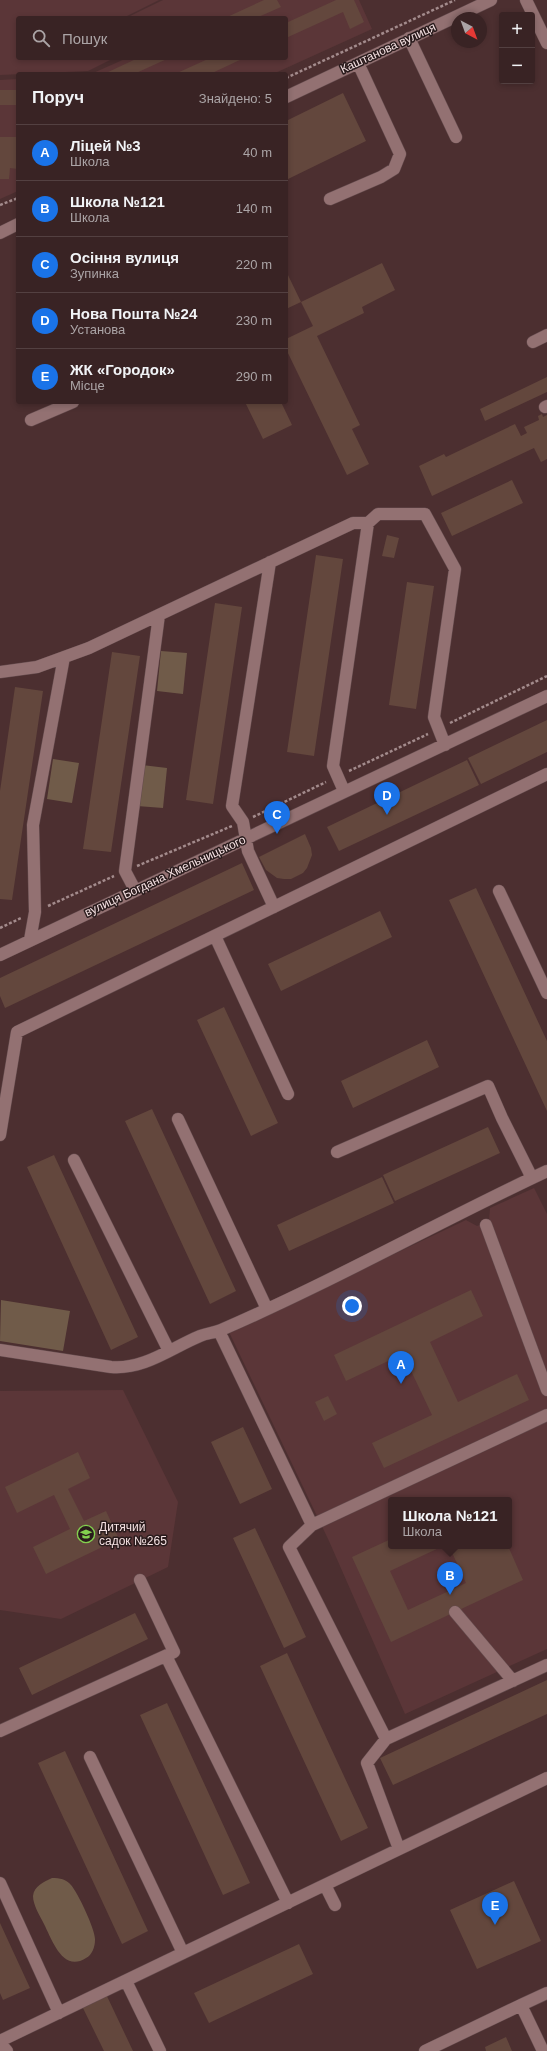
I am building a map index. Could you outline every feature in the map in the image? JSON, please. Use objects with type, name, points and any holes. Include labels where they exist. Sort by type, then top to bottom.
[{"type":"street","name":"Каштанова вулиця","points":[[288,96],[491,0]]},
{"type":"street","points":[[526,0],[547,43]]},
{"type":"street","points":[[409,38],[456,136]]},
{"type":"street","points":[[330,199],[381,177],[394,169],[400,154],[358,63]]},
{"type":"street","points":[[0,233],[16,225]]},
{"type":"street","points":[[533,342],[547,335]]},
{"type":"street","points":[[31,420],[68,404]]},
{"type":"street","points":[[344,791],[333,766],[368,523],[378,514],[425,514],[455,570],[434,717],[445,745]]},
{"type":"street","points":[[0,672],[37,667],[89,648],[353,523],[368,523]]},
{"type":"street","points":[[270,562],[232,806],[243,822],[248,851],[274,907]]},
{"type":"street","points":[[135,890],[125,872],[159,615]]},
{"type":"street","points":[[30,940],[34,912],[33,825],[64,657]]},
{"type":"street","name":"вулиця Богдана Хмельницького","points":[[0,955],[547,696]]},
{"type":"street","points":[[0,1135],[17,1032],[547,774]]},
{"type":"street","points":[[499,890],[547,993]]},
{"type":"street","points":[[215,936],[288,1094]]},
{"type":"street","points":[[337,1152],[488,1086],[532,1178]]},
{"type":"street","points":[[178,1119],[267,1309]]},
{"type":"street","points":[[74,1160],[169,1351]]},
{"type":"street","points":[[0,1350],[124,1368],[140,1364],[202,1335],[219,1331],[267,1309],[547,1170]]},
{"type":"street","points":[[486,1225],[547,1390]]},
{"type":"street","points":[[219,1331],[312,1526]]},
{"type":"street","points":[[386,1739],[289,1546],[312,1526],[547,1415]]},
{"type":"street","points":[[0,1731],[174,1652],[140,1580]]},
{"type":"street","points":[[455,1612],[513,1681]]},
{"type":"street","points":[[166,1656],[288,1903]]},
{"type":"street","points":[[399,1849],[367,1763],[386,1739],[547,1665]]},
{"type":"street","points":[[90,1757],[183,1953]]},
{"type":"street","points":[[7,2051],[0,2042],[547,1778]]},
{"type":"street","points":[[0,1883],[59,2013]]},
{"type":"street","points":[[325,1885],[336,1904]]},
{"type":"street","points":[[126,1981],[160,2051]]},
{"type":"street","points":[[426,2051],[547,1993]]},
{"type":"street","points":[[521,2005],[543,2051]]},
{"type":"path","points":[[288,77],[455,0]]},
{"type":"path","points":[[0,205],[16,199]]},
{"type":"path","points":[[0,928],[125,872],[243,822],[547,676]]},
{"type":"shaded area","points":[[0,0],[159,0],[127,16],[16,16],[16,60],[110,60],[88,71],[16,72],[16,74],[0,75]]},
{"type":"shaded area","points":[[163,0],[359,0],[372,29],[277,72],[96,72],[122,60],[288,60],[288,16],[130,16]]},
{"type":"shaded area","points":[[16,79],[16,192],[0,199],[0,80]]},
{"type":"shaded area","points":[[161,651],[187,653],[183,694],[157,691]]},
{"type":"shaded area","points":[[53,759],[79,763],[72,803],[47,799]]},
{"type":"shaded area","points":[[142,765],[167,768],[163,808],[137,806]]},
{"type":"shaded area","points":[[534,1188],[547,1214],[547,1649],[405,1714],[329,1541],[229,1332],[466,1220],[477,1226],[489,1221],[490,1208]]},
{"type":"shaded area","points":[[1,1300],[70,1311],[63,1351],[0,1341]]},
{"type":"shaded area","name":"Дитячий садок №265","points":[[123,1390],[178,1502],[168,1567],[61,1619],[0,1610],[0,1391]]},
{"type":"shaded area","points":[[52,1878],[63,1879],[71,1885],[82,1904],[95,1935],[93,1950],[90,1955],[78,1962],[71,1961],[59,1953],[34,1903],[33,1896],[35,1890],[40,1885]]},
{"type":"building","points":[[264,0],[277,0],[281,7],[261,16],[229,16]]},
{"type":"building","points":[[336,0],[354,0],[364,22],[350,29],[343,12],[288,37],[288,22]]},
{"type":"building","points":[[134,60],[165,60],[138,72],[108,72]]},
{"type":"building","points":[[206,60],[240,60],[214,72],[179,72]]},
{"type":"building","points":[[0,90],[16,90],[16,105],[0,105]]},
{"type":"building","points":[[343,93],[366,141],[288,179],[288,120]]},
{"type":"building","points":[[0,137],[16,137],[16,169],[10,168],[9,179],[0,179]]},
{"type":"building","points":[[382,263],[395,290],[362,307],[364,313],[317,336],[360,425],[352,429],[369,464],[347,475],[288,353],[288,338],[313,326],[301,302]]},
{"type":"building","points":[[288,275],[301,302],[288,308]]},
{"type":"building","points":[[547,377],[547,392],[485,421],[480,409]]},
{"type":"building","points":[[246,404],[282,404],[292,425],[263,439]]},
{"type":"building","points":[[542,414],[543,417],[547,415],[547,459],[541,462],[534,448],[432,496],[419,466],[444,454],[446,457],[515,424],[521,436],[527,433],[524,427],[539,420],[538,416]]},
{"type":"building","points":[[512,480],[523,503],[452,536],[441,513]]},
{"type":"building","points":[[387,535],[399,538],[394,558],[382,556]]},
{"type":"building","points":[[316,555],[343,559],[314,756],[287,752]]},
{"type":"building","points":[[407,582],[434,586],[416,709],[389,705]]},
{"type":"building","points":[[215,603],[242,607],[213,804],[186,800]]},
{"type":"building","points":[[112,652],[140,656],[111,852],[83,849]]},
{"type":"building","points":[[15,687],[43,691],[12,900],[0,899],[0,791]]},
{"type":"building","points":[[547,720],[547,752],[481,784],[468,758]]},
{"type":"building","points":[[467,760],[479,785],[339,851],[327,827]]},
{"type":"building","points":[[305,834],[311,848],[312,855],[307,868],[303,873],[291,879],[284,879],[277,878],[266,870],[259,857]]},
{"type":"building","points":[[242,863],[254,890],[5,1008],[0,996],[0,978]]},
{"type":"building","points":[[476,888],[547,1041],[547,1111],[449,900]]},
{"type":"building","points":[[380,911],[392,937],[281,991],[268,964]]},
{"type":"building","points":[[224,1007],[278,1123],[251,1136],[197,1020]]},
{"type":"building","points":[[427,1040],[439,1067],[353,1108],[341,1081]]},
{"type":"building","points":[[152,1109],[236,1291],[210,1304],[125,1121]]},
{"type":"building","points":[[488,1127],[500,1153],[395,1201],[383,1175]]},
{"type":"building","points":[[54,1155],[138,1337],[111,1350],[27,1167]]},
{"type":"building","points":[[382,1177],[394,1203],[289,1251],[277,1225]]},
{"type":"building","points":[[471,1290],[483,1316],[430,1342],[458,1402],[517,1374],[529,1400],[384,1468],[372,1443],[432,1415],[403,1354],[346,1381],[334,1355]]},
{"type":"building","points":[[328,1396],[337,1414],[324,1421],[315,1402]]},
{"type":"building","points":[[243,1427],[272,1489],[240,1504],[211,1442]]},
{"type":"building","points":[[78,1452],[90,1478],[68,1489],[84,1521],[106,1511],[119,1539],[46,1574],[33,1547],[70,1529],[54,1495],[17,1513],[5,1487]]},
{"type":"building","points":[[255,1528],[306,1637],[284,1648],[233,1538]]},
{"type":"building","points":[[388,1540],[388,1549],[437,1549],[390,1571],[408,1610],[466,1583],[450,1549],[509,1549],[523,1580],[391,1642],[352,1557]]},
{"type":"building","points":[[135,1613],[148,1639],[32,1695],[19,1668]]},
{"type":"building","points":[[287,1653],[368,1828],[341,1841],[260,1666]]},
{"type":"building","points":[[547,1680],[547,1714],[393,1785],[380,1758]]},
{"type":"building","points":[[167,1703],[250,1883],[223,1895],[140,1715]]},
{"type":"building","points":[[65,1751],[148,1931],[122,1944],[38,1763]]},
{"type":"building","points":[[514,1881],[541,1941],[477,1969],[450,1910]]},
{"type":"building","points":[[0,1923],[30,1988],[3,2000],[0,1993]]},
{"type":"building","points":[[299,1944],[313,1974],[209,2023],[194,1993]]},
{"type":"building","points":[[105,1992],[133,2051],[104,2051],[81,2004]]},
{"type":"building","points":[[506,2037],[512,2051],[486,2051],[485,2047]]},
{"type":"place","name":"Нова Пошта №24","points":[[387,815]]},
{"type":"place","name":"Осіння вулиця","points":[[277,834]]},
{"type":"place","name":"Ліцей №3","points":[[401,1384]]},
{"type":"place","name":"Дитячий садок №265","points":[[86,1534]]},
{"type":"place","name":"Школа №121","points":[[450,1595]]},
{"type":"place","name":"ЖК «Городок»","points":[[495,1925]]}]
